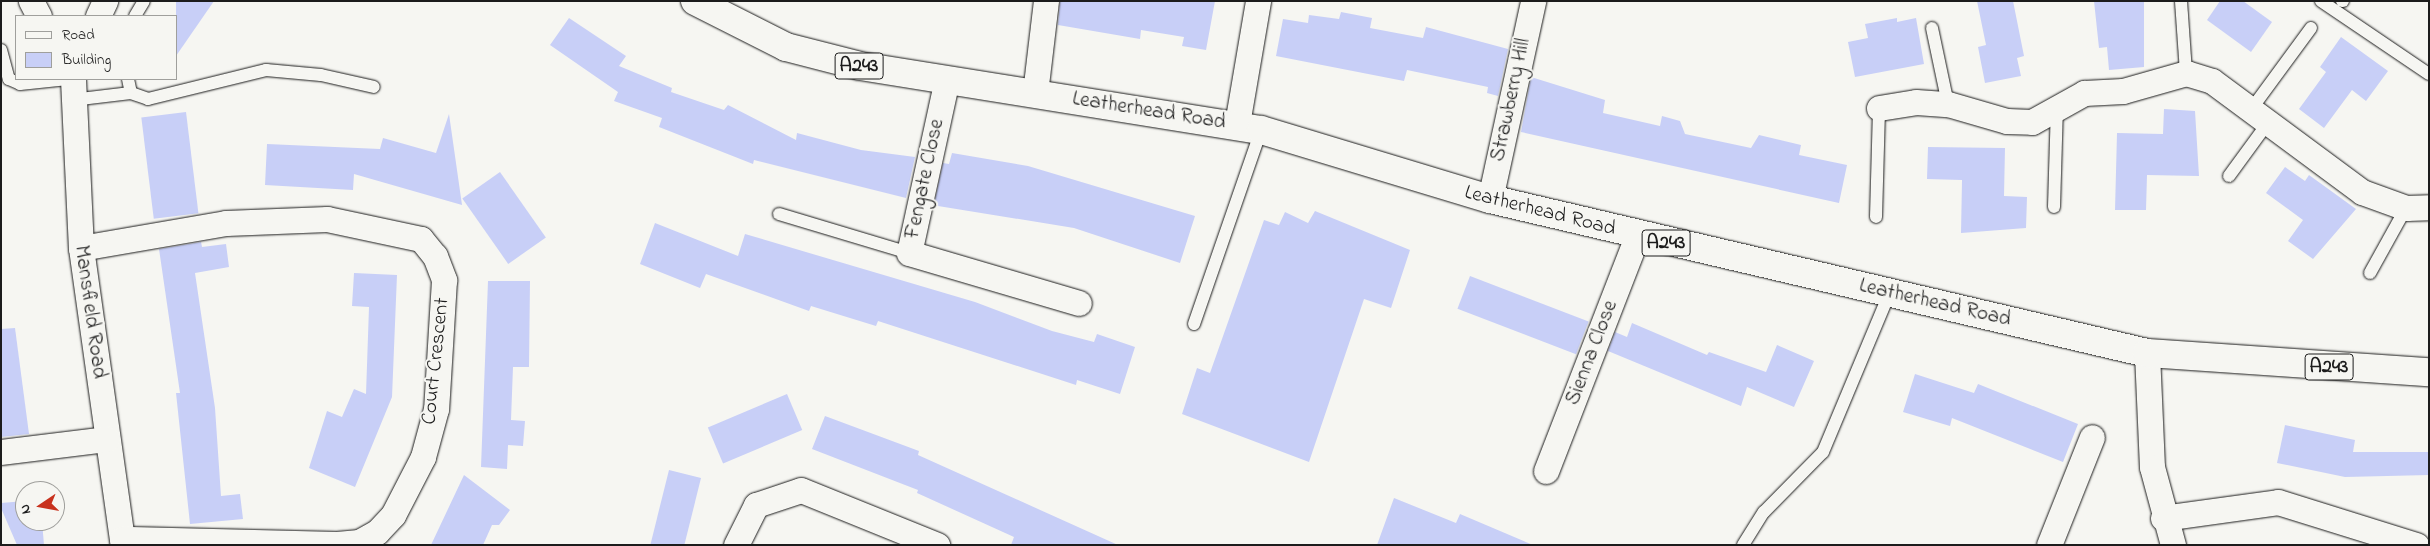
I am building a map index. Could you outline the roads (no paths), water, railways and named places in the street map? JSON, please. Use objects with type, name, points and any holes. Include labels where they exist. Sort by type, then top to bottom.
[{"type":"highway","name":"Leatherhead Road","points":[[695,1],[786,47],[860,66],[1249,127],[1490,199],[1637,236],[1890,292],[2147,352],[2429,372]]},
{"type":"street","points":[[31,1],[38,15]]},
{"type":"street","points":[[98,15],[105,1]]},
{"type":"street","points":[[1035,93],[1046,1]]},
{"type":"street","points":[[1249,127],[1258,1]]},
{"type":"street","name":"Strawberry Hill","points":[[1490,199],[1533,1]]},
{"type":"street","points":[[1879,108],[1916,102],[1948,104],[2007,122],[2032,122],[2084,93],[2123,92],[2186,73],[2212,81],[2362,192],[2418,208]]},
{"type":"street","name":"Fengate Close","points":[[947,79],[909,253],[1079,303]]},
{"type":"street","name":"Mansfield Road","points":[[71,86],[81,248],[122,542]]},
{"type":"street","name":"Court Crescent","points":[[81,248],[226,223],[327,219],[421,239],[435,256],[444,280],[436,409],[423,457],[393,515],[377,532],[359,542],[334,544],[122,542]]},
{"type":"street","name":"Sienna Close","points":[[1546,471],[1637,236]]},
{"type":"street","points":[[2147,352],[2147,425],[2163,518],[2173,545]]},
{"type":"street","points":[[2049,545],[2086,475],[2092,437]]},
{"type":"street","points":[[1,452],[107,439]]},
{"type":"street","points":[[736,545],[756,505],[801,490],[937,545]]},
{"type":"street","points":[[2163,518],[2278,502],[2416,545]]},
{"type":"lane","points":[[136,15],[144,1]]},
{"type":"lane","points":[[2181,1],[2186,73]]},
{"type":"lane","points":[[2321,1],[2429,74]]},
{"type":"lane","points":[[1932,28],[1948,104]]},
{"type":"lane","points":[[2230,176],[2259,117],[2311,28]]},
{"type":"lane","points":[[1,50],[10,79],[20,84],[71,86],[131,93],[148,99],[266,70],[321,75],[374,87]]},
{"type":"lane","points":[[128,80],[131,93]]},
{"type":"lane","points":[[1876,217],[1879,108]]},
{"type":"lane","points":[[2054,207],[2057,108]]},
{"type":"lane","points":[[1194,324],[1249,127]]},
{"type":"lane","points":[[2370,273],[2418,208]]},
{"type":"lane","points":[[779,214],[909,253]]},
{"type":"lane","points":[[1742,545],[1764,512],[1823,452],[1890,292]]}]
